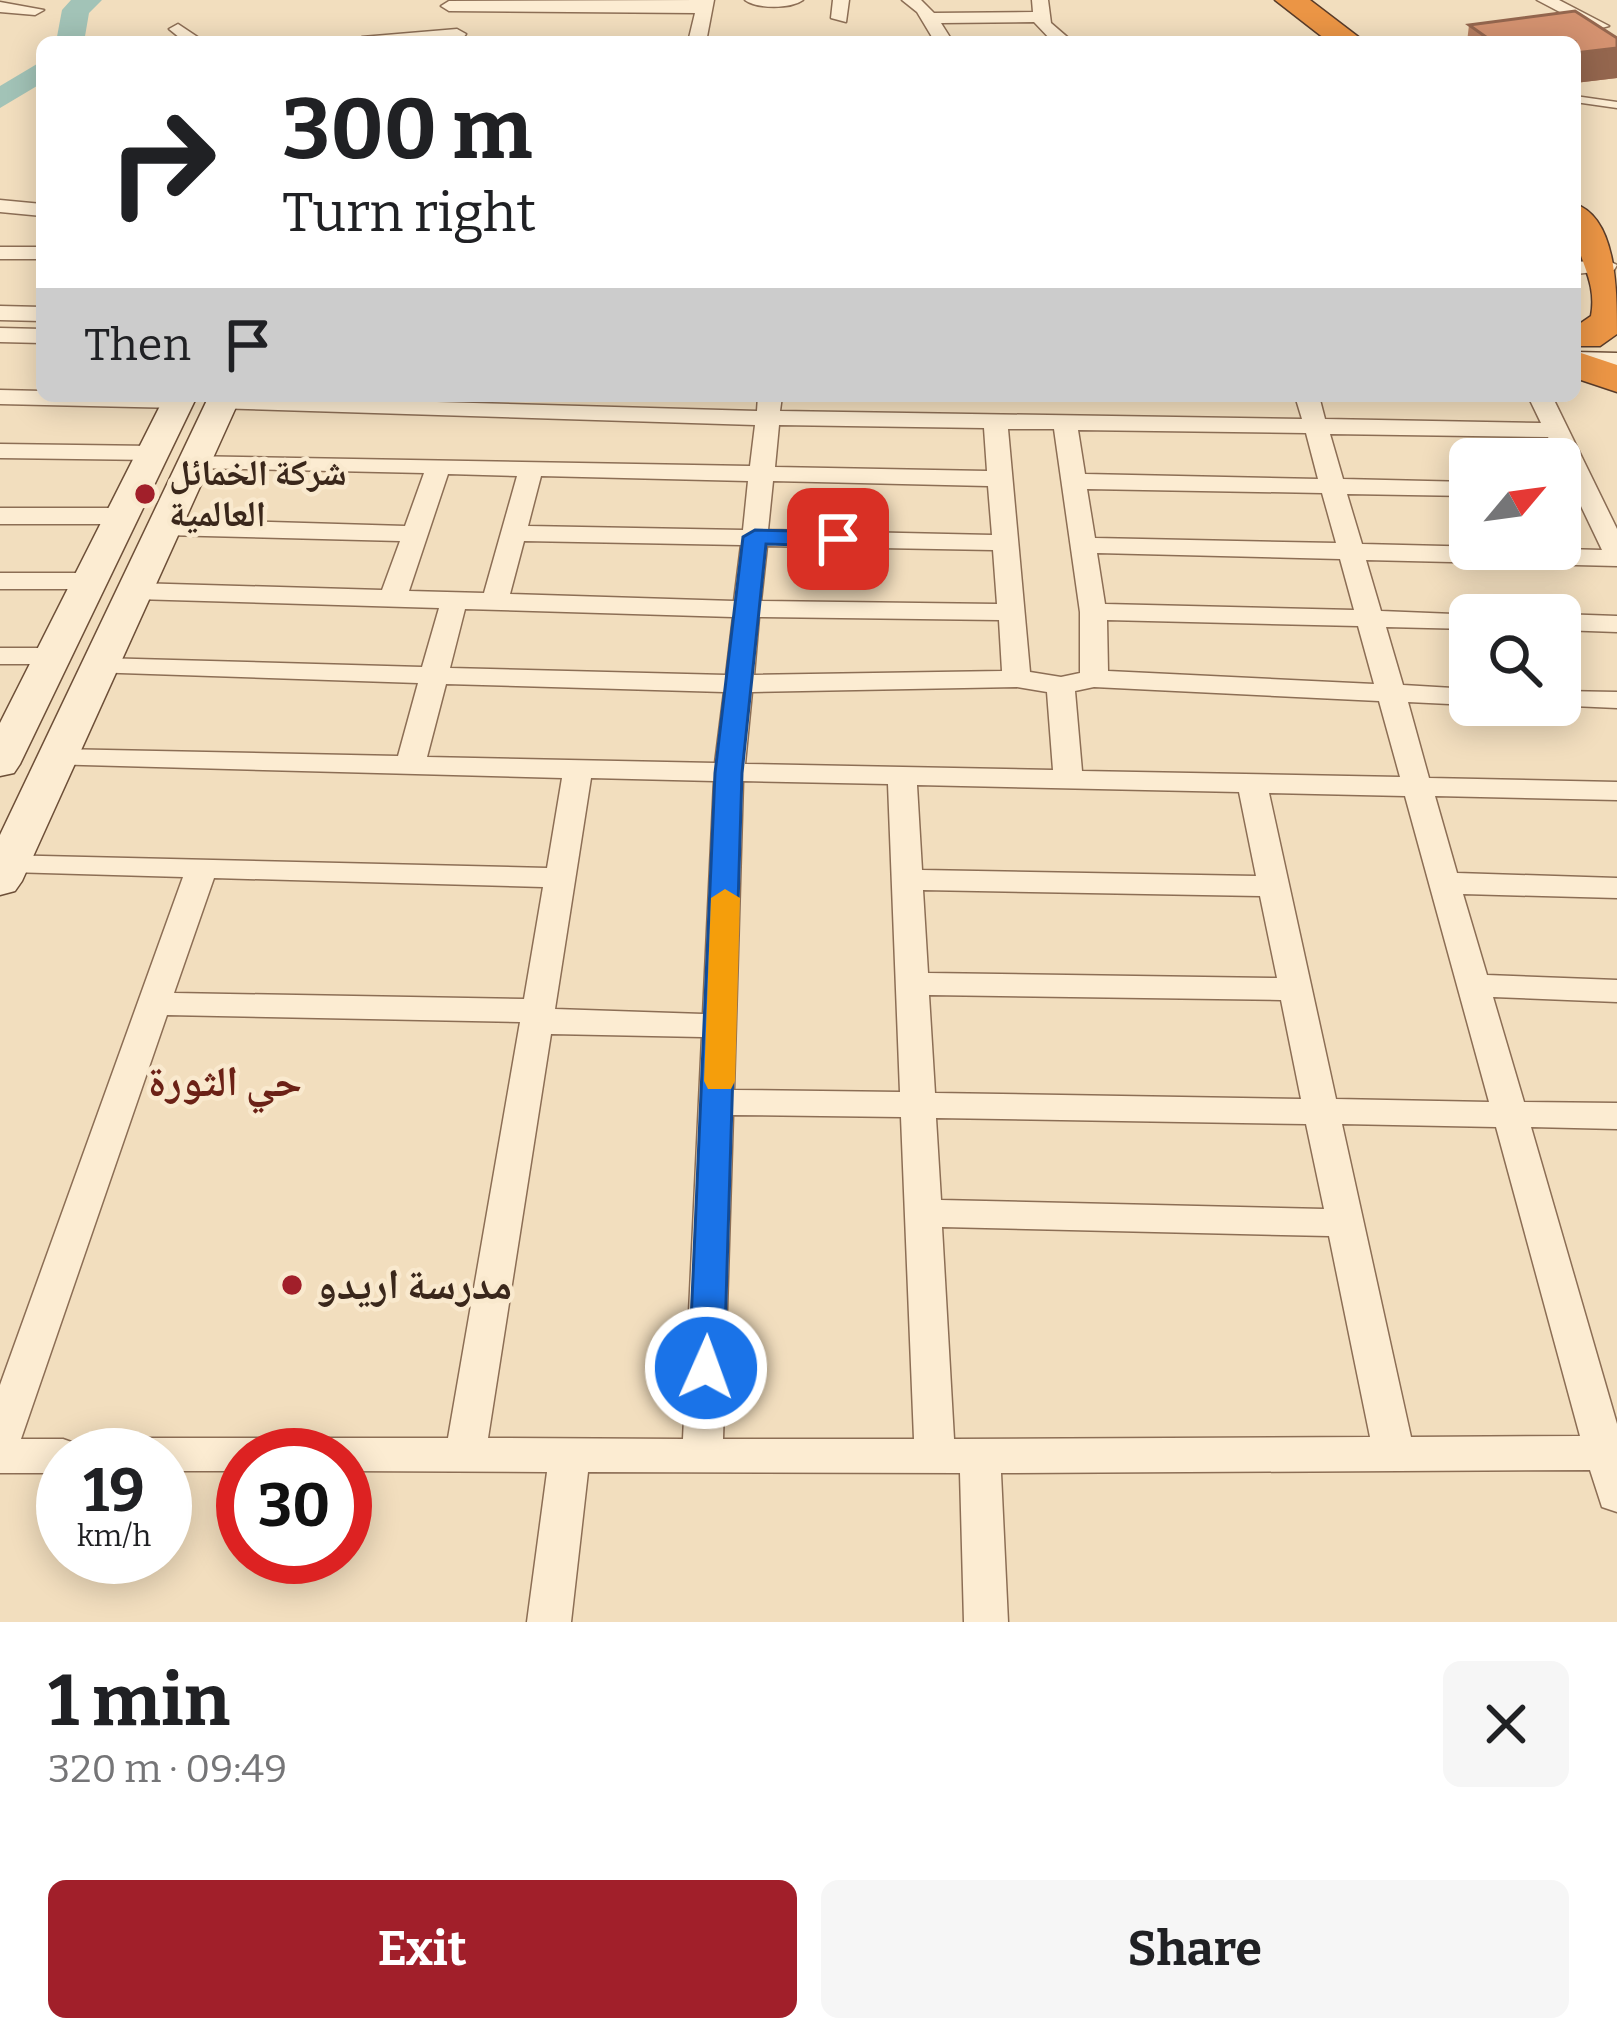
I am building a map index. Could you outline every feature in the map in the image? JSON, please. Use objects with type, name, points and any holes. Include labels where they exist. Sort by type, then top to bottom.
[{"type":"highway","points":[[1290,0],[1359,35]]},
{"type":"highway","points":[[1332,0],[1359,35]]},
{"type":"highway","points":[[1594,218],[1591,267],[1613,310],[1586,347],[1617,380]]},
{"type":"street","points":[[753,0],[795,0]]},
{"type":"street","points":[[910,0],[930,18],[940,36]]},
{"type":"street","points":[[1545,0],[1600,26]]},
{"type":"street","points":[[458,36],[448,3],[705,4],[698,36]]},
{"type":"street","points":[[0,7],[34,10]]},
{"type":"street","points":[[930,18],[1040,9],[1060,36]]},
{"type":"street","points":[[178,29],[188,36]]},
{"type":"street","points":[[0,206],[36,209]]},
{"type":"street","points":[[0,253],[36,253]]},
{"type":"street","points":[[0,313],[36,314]]},
{"type":"street","points":[[0,335],[36,336]]},
{"type":"street","points":[[1586,347],[1617,363]]},
{"type":"street","points":[[0,397],[36,397]]},
{"type":"street","points":[[2,756],[178,402]]},
{"type":"street","points":[[222,402],[4,872],[202,868],[561,878]]},
{"type":"street","points":[[249,402],[498,431],[769,407],[995,421],[1031,408],[1065,423],[1311,411],[1557,430]]},
{"type":"street","points":[[1543,402],[1559,438]]},
{"type":"street","points":[[702,1457],[722,1026],[728,773],[769,407]]},
{"type":"street","points":[[1311,411],[1509,1113],[1611,1453],[1617,1495]]},
{"type":"street","points":[[995,421],[1017,679]]},
{"type":"street","points":[[1065,423],[1093,613],[1094,679]]},
{"type":"street","points":[[194,461],[438,467],[498,431]]},
{"type":"street","points":[[498,431],[531,469],[1002,479]]},
{"type":"street","points":[[0,452],[153,453]]},
{"type":"street","points":[[393,598],[438,467]]},
{"type":"street","points":[[495,602],[531,469]]},
{"type":"street","points":[[1073,481],[1449,490]]},
{"type":"street","points":[[1581,503],[1617,556]]},
{"type":"street","points":[[0,516],[122,516]]},
{"type":"street","points":[[164,527],[415,534]]},
{"type":"street","points":[[514,533],[1005,543]]},
{"type":"street","points":[[1084,544],[1617,556]]},
{"type":"street","points":[[0,581],[90,580]]},
{"type":"street","points":[[134,591],[1009,612]]},
{"type":"street","points":[[410,766],[454,600]]},
{"type":"street","points":[[1093,613],[1449,621]]},
{"type":"street","points":[[1581,623],[1617,624]]},
{"type":"street","points":[[0,656],[53,656]]},
{"type":"street","points":[[100,666],[739,684],[1017,679],[1061,685],[1094,679],[1449,697]]},
{"type":"street","points":[[1061,685],[1068,779]]},
{"type":"street","points":[[1581,699],[1617,700]]},
{"type":"street","points":[[57,758],[1617,791]]},
{"type":"street","points":[[466,1452],[578,770]]},
{"type":"street","points":[[902,777],[935,1456]]},
{"type":"street","points":[[1252,784],[1394,1454]]},
{"type":"street","points":[[0,1441],[202,868]]},
{"type":"street","points":[[907,880],[1274,886]]},
{"type":"street","points":[[1444,883],[1617,888]]},
{"type":"street","points":[[912,984],[1295,989]]},
{"type":"street","points":[[1473,985],[1617,991]]},
{"type":"street","points":[[154,1004],[722,1026]]},
{"type":"street","points":[[718,1102],[1617,1116]]},
{"type":"street","points":[[923,1213],[1345,1223]]},
{"type":"street","points":[[192,1454],[466,1452],[568,1458],[1611,1453]]},
{"type":"street","points":[[0,1456],[36,1456]]},
{"type":"street","points":[[980,1456],[986,1622]]},
{"type":"street","points":[[549,1622],[568,1458]]},
{"type":"lane","points":[[1581,99],[1603,99],[1617,105]]},
{"type":"building","points":[[1575,11],[1617,38],[1617,48],[1581,52],[1581,36],[1485,36],[1469,25]]},
{"type":"waterway","points":[[71,36],[76,10],[88,0]]},
{"type":"waterway","points":[[0,99],[36,74]]},
{"type":"slow traffic","points":[[720,1081],[725,898]]},
{"type":"place","name":"شركة الخمائل العالمية","points":[[145,494]]},
{"type":"place","name":"مدرسة اريدو","points":[[292,1285]]},
{"type":"district","name":"حي الثورة","points":[[225,1082]]},
{"type":"route","points":[[706,1368],[728,773],[755,537],[838,539]]}]
